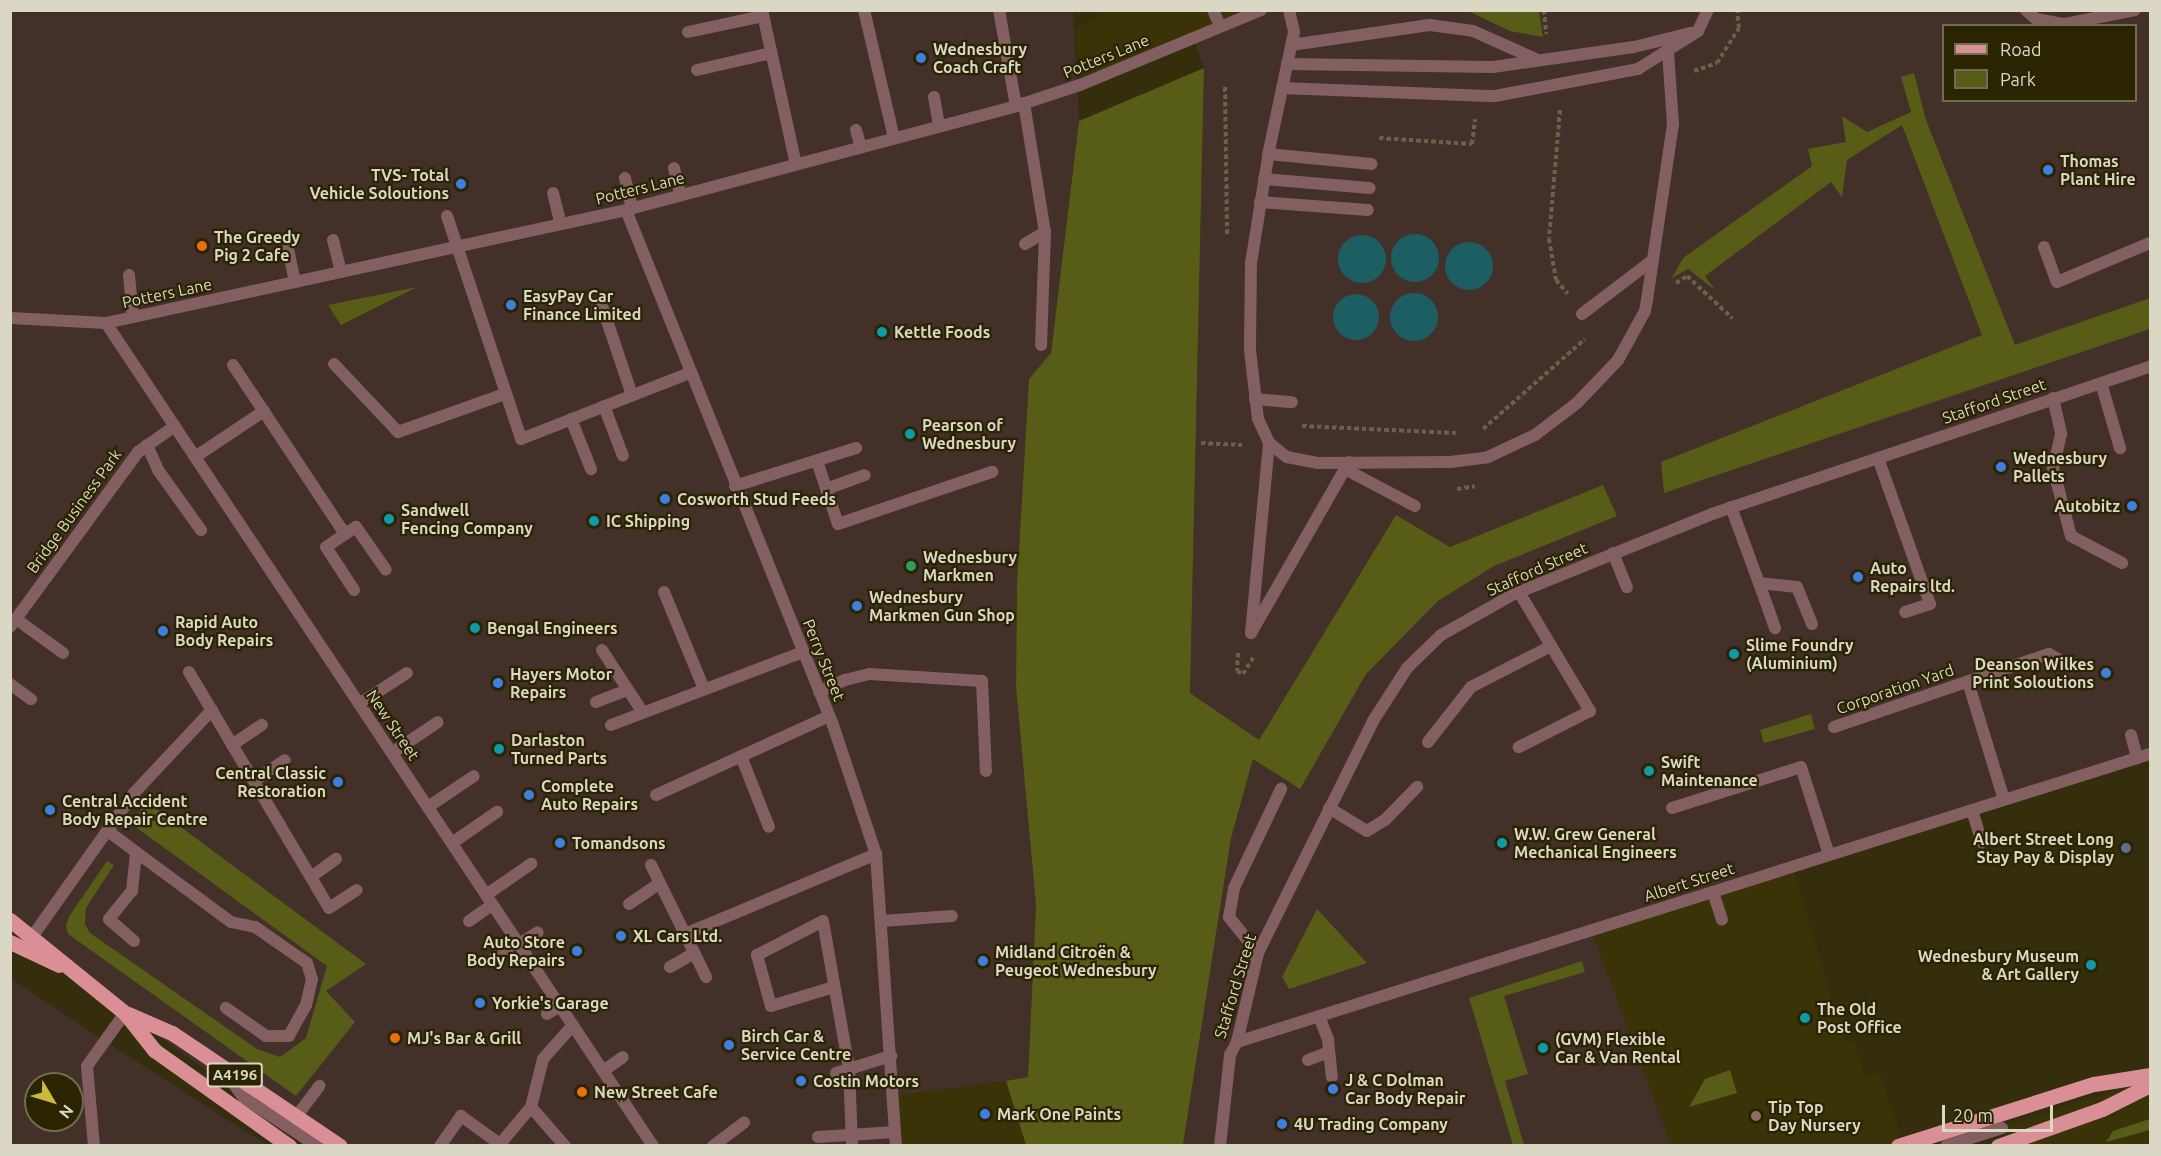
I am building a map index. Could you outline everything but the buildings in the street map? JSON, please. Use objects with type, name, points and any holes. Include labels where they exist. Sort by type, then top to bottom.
[{"type":"main road","name":"A4196","points":[[10,920],[33,936],[68,969],[125,1013],[154,1050],[289,1146]]},
{"type":"main road","name":"A4196","points":[[17,946],[68,969]]},
{"type":"main road","name":"A4196","points":[[125,1013],[172,1033],[340,1146]]},
{"type":"main road","points":[[2002,1135],[2094,1084],[2151,1075]]},
{"type":"main road","points":[[1898,1146],[2002,1135],[2102,1109],[2151,1085]]},
{"type":"street","points":[[864,10],[894,138]]},
{"type":"street","points":[[999,10],[1045,232],[1041,345]]},
{"type":"street","points":[[1213,10],[1220,26]]},
{"type":"street","name":"Potters Lane","points":[[10,318],[106,323],[629,209],[1020,105],[1080,85],[1261,10]]},
{"type":"street","points":[[1289,10],[1294,32],[1268,154],[1251,263],[1250,350],[1255,399],[1267,439],[1251,633],[1347,466]]},
{"type":"street","points":[[1282,88],[1495,96],[1638,69],[1668,53],[1698,31],[1708,10]]},
{"type":"street","points":[[2026,10],[2036,18],[2065,24],[2135,10]]},
{"type":"street","points":[[688,32],[762,13],[796,164]]},
{"type":"street","points":[[1291,45],[1430,25],[1473,30],[1539,60]]},
{"type":"street","points":[[1287,64],[1492,67],[1634,47],[1698,31]]},
{"type":"street","points":[[698,70],[771,53]]},
{"type":"street","points":[[1267,439],[1287,457],[1347,466],[1450,462],[1488,457],[1535,435],[1577,403],[1618,360],[1645,311],[1673,124],[1668,53]]},
{"type":"street","points":[[934,97],[939,126]]},
{"type":"street","points":[[856,130],[861,147]]},
{"type":"street","points":[[1268,154],[1372,164]]},
{"type":"street","points":[[674,168],[680,195]]},
{"type":"street","name":"Perry Street","points":[[625,178],[629,209],[689,373],[829,716],[876,854],[896,1146]]},
{"type":"street","points":[[1264,179],[1370,188]]},
{"type":"street","points":[[553,193],[561,224]]},
{"type":"street","points":[[1260,202],[1368,210]]},
{"type":"street","points":[[447,216],[454,248],[521,439],[689,373]]},
{"type":"street","points":[[1025,244],[1045,232]]},
{"type":"street","points":[[333,240],[341,272]]},
{"type":"street","points":[[2044,247],[2057,282],[2151,243]]},
{"type":"street","points":[[288,249],[295,282]]},
{"type":"street","points":[[1583,313],[1653,260]]},
{"type":"street","points":[[129,275],[133,317]]},
{"type":"street","points":[[601,303],[632,394]]},
{"type":"street","name":"New Street","points":[[106,323],[653,1146]]},
{"type":"street","points":[[334,364],[398,432],[505,394]]},
{"type":"street","points":[[233,365],[345,534]]},
{"type":"street","name":"Stafford Street","points":[[1220,1146],[1230,1055],[1237,1042],[1258,953],[1373,721],[1407,668],[1442,635],[1519,592],[1731,507],[2151,367]]},
{"type":"street","points":[[2101,383],[2121,448]]},
{"type":"street","points":[[2053,398],[2061,434],[2053,468],[2071,536],[2122,563]]},
{"type":"street","points":[[1255,399],[1292,402]]},
{"type":"street","points":[[604,406],[623,456]]},
{"type":"street","points":[[195,458],[264,411]]},
{"type":"street","points":[[571,418],[591,469]]},
{"type":"street","name":"Bridge Business Park","points":[[16,619],[138,452],[175,426]]},
{"type":"street","points":[[147,445],[158,470],[201,530]]},
{"type":"street","points":[[735,486],[856,448]]},
{"type":"street","points":[[1878,458],[1930,604],[1905,612]]},
{"type":"street","points":[[817,461],[838,524],[992,472]]},
{"type":"street","points":[[1347,466],[1415,506]]},
{"type":"street","points":[[826,489],[865,475]]},
{"type":"street","points":[[1731,507],[1775,628]]},
{"type":"street","points":[[354,590],[326,547],[356,527],[386,570]]},
{"type":"street","points":[[1613,553],[1627,587]]},
{"type":"street","points":[[1760,583],[1797,587],[1812,624]]},
{"type":"street","points":[[664,592],[704,689]]},
{"type":"street","points":[[1519,592],[1590,711],[1519,747]]},
{"type":"street","points":[[10,603],[16,619],[63,653]]},
{"type":"street","points":[[1428,742],[1471,687],[1551,646]]},
{"type":"street","points":[[602,650],[643,713]]},
{"type":"street","points":[[611,725],[803,652]]},
{"type":"street","name":"Corporation Yard","points":[[1834,727],[2049,654],[2071,666]]},
{"type":"street","points":[[189,672],[329,908],[357,890]]},
{"type":"street","points":[[359,704],[407,673]]},
{"type":"street","points":[[819,692],[845,680],[869,674],[982,681],[986,771]]},
{"type":"street","name":"Corporation Yard","points":[[1968,682],[2004,800]]},
{"type":"street","points":[[10,684],[31,699]]},
{"type":"street","points":[[597,702],[628,690]]},
{"type":"street","points":[[17,946],[33,936],[134,793],[212,710]]},
{"type":"street","points":[[656,795],[829,716]]},
{"type":"street","points":[[392,753],[438,722]]},
{"type":"street","points":[[232,745],[262,725]]},
{"type":"street","points":[[2131,735],[2137,758]]},
{"type":"street","name":"Albert Street","points":[[1237,1042],[2151,754]]},
{"type":"street","points":[[741,756],[770,826]]},
{"type":"street","points":[[254,781],[285,760]]},
{"type":"street","points":[[1672,808],[1801,767],[1828,855]]},
{"type":"street","points":[[428,807],[474,776]]},
{"type":"street","points":[[1329,808],[1367,831],[1386,819],[1417,787]]},
{"type":"street","points":[[1258,953],[1229,917],[1234,888],[1281,789]]},
{"type":"street","points":[[1972,810],[1982,842]]},
{"type":"street","points":[[452,843],[497,812]]},
{"type":"street","points":[[108,831],[231,922],[255,927],[307,963],[312,979],[306,1005],[289,1036],[266,1036],[226,1008]]},
{"type":"street","points":[[134,941],[109,919],[132,891],[136,852]]},
{"type":"street","points":[[686,934],[876,854]]},
{"type":"street","points":[[311,877],[336,860]]},
{"type":"street","points":[[469,921],[489,900],[531,864]]},
{"type":"street","points":[[651,865],[706,977]]},
{"type":"street","points":[[628,904],[660,884]]},
{"type":"street","points":[[1713,892],[1722,920]]},
{"type":"street","points":[[882,921],[952,916]]},
{"type":"street","points":[[834,987],[771,1006],[757,955],[823,921],[849,1070],[852,1139]]},
{"type":"street","points":[[494,957],[538,932]]},
{"type":"street","points":[[670,967],[694,953]]},
{"type":"street","points":[[547,1014],[560,1006]]},
{"type":"street","points":[[94,1146],[87,1066],[125,1013]]},
{"type":"street","points":[[1319,1016],[1329,1052],[1332,1077]]},
{"type":"street","points":[[440,1146],[461,1116],[500,1144],[531,1107],[543,1059],[573,1025]]},
{"type":"street","points":[[1308,1060],[1329,1052]]},
{"type":"street","points":[[836,1074],[891,1056]]},
{"type":"street","points":[[603,1071],[623,1057]]},
{"type":"street","points":[[221,1066],[244,1098],[317,1146]]},
{"type":"street","points":[[296,1117],[319,1086]]},
{"type":"street","points":[[531,1107],[565,1146]]},
{"type":"street","points":[[713,1146],[744,1123]]},
{"type":"street","points":[[818,1137],[852,1139],[895,1132]]},
{"type":"street","points":[[1946,1146],[2002,1135]]},
{"type":"path","points":[[1477,434],[1598,328],[1556,280],[1548,239],[1560,103]]},
{"type":"path","points":[[1368,137],[1472,144],[1475,119],[1486,117]]},
{"type":"path","points":[[1201,443],[1244,445],[1267,439],[1288,425],[1466,434]]},
{"type":"shaded area","points":[[1261,10],[2150,11],[2150,754],[1591,930],[1671,1145],[1183,1146],[1231,838],[1259,740],[1190,693],[1204,68],[1193,38]]},
{"type":"shaded area","points":[[10,11],[1073,11],[1079,122],[1051,353],[1029,379],[1017,583],[1016,687],[1036,905],[1028,1078],[893,1096],[896,1145],[317,1145],[244,1098],[11,929]]},
{"type":"shaded area","points":[[1107,11],[1261,11],[1080,85],[1076,29]]},
{"type":"shaded area","points":[[1792,867],[1845,1044],[1854,1041],[1865,1078],[1880,1073],[1903,1145],[1671,1145],[1591,930]]},
{"type":"shaded area","points":[[10,978],[100,1038],[267,1145],[11,1145]]},
{"type":"shaded area","points":[[2150,1079],[2150,1145],[2007,1145],[2002,1128]]},
{"type":"shaded area","points":[[1006,1081],[1026,1145],[896,1145],[893,1096]]},
{"type":"green space","points":[[1468,11],[1539,11],[1543,37],[1510,31]]},
{"type":"green space","points":[[1204,68],[1190,693],[1259,740],[1396,515],[1450,547],[1603,485],[1617,516],[1494,566],[1438,601],[1366,674],[1300,789],[1253,759],[1231,838],[1183,1145],[1026,1145],[1006,1081],[1028,1077],[1036,905],[1016,687],[1017,583],[1029,379],[1051,353],[1079,121]]},
{"type":"green space","points":[[1914,73],[1926,120],[2015,345],[2150,298],[2150,329],[1664,493],[1661,462],[1982,335],[1902,125],[1847,160],[1842,197],[1831,182],[1705,276],[1715,290],[1688,269],[1672,278],[1683,258],[1812,166],[1808,149],[1846,142],[1842,116],[1867,132],[1911,112],[1901,77]]},
{"type":"green space","points":[[417,287],[341,325],[328,305]]},
{"type":"green space","points":[[1811,714],[1815,729],[1764,743],[1760,730]]},
{"type":"green space","points":[[147,802],[366,964],[326,991],[355,1022],[296,1096],[68,934],[66,925],[70,915],[107,861],[114,865],[86,908],[85,924],[90,933],[257,1049],[280,1057],[306,1038],[327,966],[137,828],[135,819]]},
{"type":"green space","points":[[1317,909],[1367,963],[1289,989],[1282,977]]},
{"type":"green space","points":[[1582,961],[1585,972],[1504,996],[1528,1074],[1505,1081],[1524,1145],[1513,1145],[1469,998]]},
{"type":"green space","points":[[1730,1070],[1737,1093],[1689,1107],[1705,1079]]},
{"type":"green space","points":[[2150,1119],[2150,1130],[2106,1142],[2113,1131]]},
{"type":"water","points":[[1415,234],[1432,241],[1439,258],[1432,275],[1415,282],[1398,275],[1391,258],[1398,241]]},
{"type":"water","points":[[1362,235],[1379,242],[1386,259],[1379,276],[1362,283],[1345,276],[1338,259],[1345,242]]},
{"type":"water","points":[[1469,242],[1486,249],[1493,266],[1486,283],[1469,290],[1452,283],[1445,266],[1452,249]]},
{"type":"water","points":[[1414,293],[1431,300],[1438,317],[1431,334],[1414,341],[1397,334],[1390,317],[1397,300]]},
{"type":"water","points":[[1361,294],[1373,300],[1378,308],[1378,326],[1373,334],[1365,339],[1351,340],[1343,337],[1336,330],[1333,312],[1336,304],[1343,297]]},
{"type":"place","name":"Wednesbury Coach Craft","points":[[921,58]]},
{"type":"place","name":"Thomas Plant Hire","points":[[2048,170]]},
{"type":"place","name":"TVS- Total Vehicle Soloutions","points":[[461,184]]},
{"type":"place","name":"The Greedy Pig 2 Cafe","points":[[202,246]]},
{"type":"place","name":"EasyPay Car Finance Limited","points":[[511,305]]},
{"type":"place","name":"Kettle Foods","points":[[882,332]]},
{"type":"place","name":"Pearson of Wednesbury","points":[[910,434]]},
{"type":"place","name":"Wednesbury Pallets","points":[[2001,467]]},
{"type":"place","name":"Cosworth Stud Feeds","points":[[665,499]]},
{"type":"place","name":"Autobitz","points":[[2132,506]]},
{"type":"place","name":"Sandwell Fencing Company","points":[[389,519]]},
{"type":"place","name":"IC Shipping","points":[[594,521]]},
{"type":"place","name":"Wednesbury Markmen","points":[[911,566]]},
{"type":"place","name":"Auto Repairs ltd.","points":[[1858,577]]},
{"type":"place","name":"Wednesbury Markmen Gun Shop","points":[[857,606]]},
{"type":"place","name":"Bengal Engineers","points":[[475,628]]},
{"type":"place","name":"Rapid Auto Body Repairs","points":[[163,631]]},
{"type":"place","name":"Slime Foundry (Aluminium)","points":[[1734,654]]},
{"type":"place","name":"Deanson Wilkes Print Soloutions","points":[[2106,673]]},
{"type":"place","name":"Hayers Motor Repairs","points":[[498,683]]},
{"type":"place","name":"Darlaston Turned Parts","points":[[499,749]]},
{"type":"place","name":"Swift Maintenance","points":[[1649,771]]},
{"type":"place","name":"Central Classic Restoration","points":[[338,782]]},
{"type":"place","name":"Complete Auto Repairs","points":[[529,795]]},
{"type":"place","name":"Central Accident Body Repair Centre","points":[[50,810]]},
{"type":"place","name":"Tomandsons","points":[[560,843]]},
{"type":"place","name":"W.W. Grew General Mechanical Engineers","points":[[1502,843]]},
{"type":"place","name":"Albert Street Long Stay Pay & Display","points":[[2126,848]]},
{"type":"place","name":"XL Cars Ltd.","points":[[621,936]]},
{"type":"place","name":"Auto Store Body Repairs","points":[[577,951]]},
{"type":"place","name":"Midland Citroën & Peugeot Wednesbury","points":[[983,961]]},
{"type":"place","name":"Wednesbury Museum & Art Gallery","points":[[2091,965]]},
{"type":"place","name":"Yorkie's Garage","points":[[480,1003]]},
{"type":"place","name":"The Old Post Office","points":[[1805,1018]]},
{"type":"place","name":"MJ's Bar & Grill","points":[[395,1038]]},
{"type":"place","name":"Birch Car & Service Centre","points":[[729,1045]]},
{"type":"place","name":"(GVM) Flexible Car & Van Rental","points":[[1543,1048]]},
{"type":"place","name":"Costin Motors","points":[[801,1081]]},
{"type":"place","name":"J & C Dolman Car Body Repair","points":[[1333,1089]]},
{"type":"place","name":"New Street Cafe","points":[[582,1092]]},
{"type":"place","name":"Mark One Paints","points":[[985,1114]]},
{"type":"place","name":"Tip Top Day Nursery","points":[[1756,1116]]},
{"type":"place","name":"4U Trading Company","points":[[1282,1124]]}]
